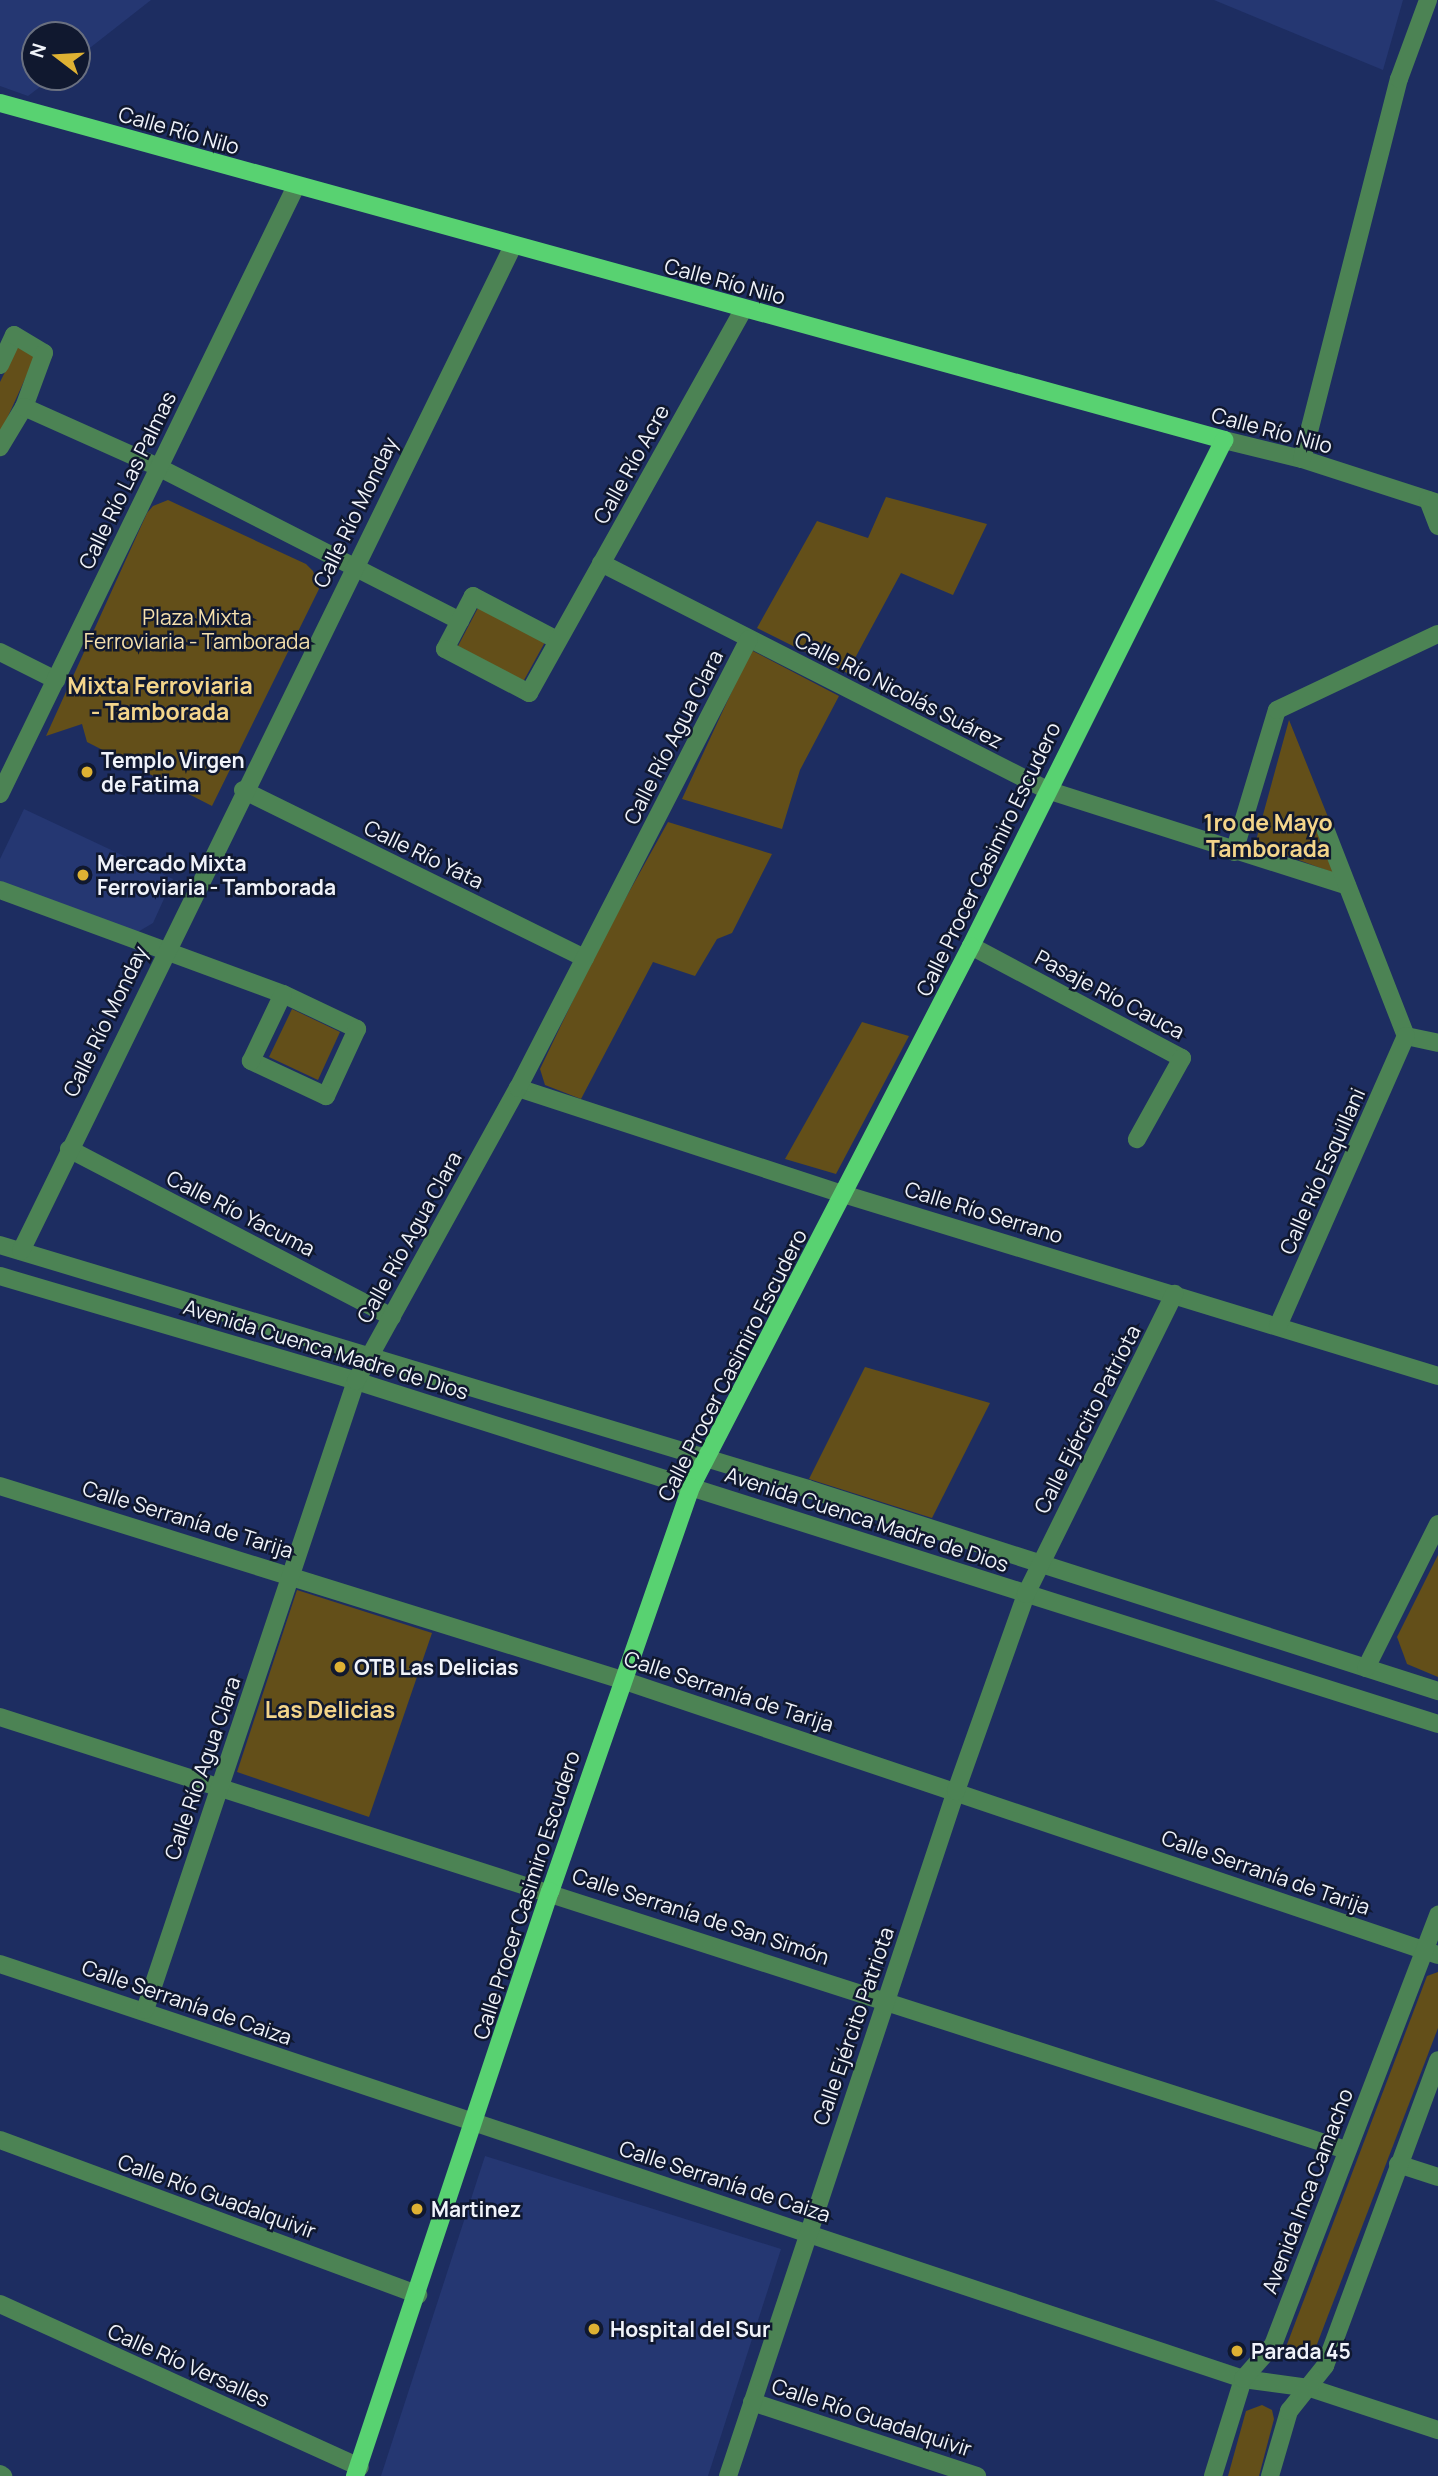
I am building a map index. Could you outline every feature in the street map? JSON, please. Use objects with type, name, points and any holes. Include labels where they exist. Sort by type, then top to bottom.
[{"type":"main road","name":"Calle Río Nilo","points":[[0,103],[512,248],[1224,440]]},
{"type":"main road","name":"Calle Procer Casimiro Escudero","points":[[357,2471],[418,2295],[550,1891],[691,1488],[709,1459],[971,946],[1224,440]]},
{"type":"street","points":[[1302,459],[1399,79],[1428,0]]},
{"type":"street","name":"Calle Río Las Palmas","points":[[0,794],[296,186]]},
{"type":"street","name":"Calle Río Monday","points":[[21,1251],[243,790],[512,248]]},
{"type":"street","name":"Calle Río Acre","points":[[557,640],[743,310]]},
{"type":"street","points":[[0,365],[14,335],[44,353],[24,407],[0,447]]},
{"type":"street","points":[[24,407],[158,467],[460,621]]},
{"type":"street","name":"Calle Río Nilo","points":[[1224,440],[1302,459],[1433,501]]},
{"type":"street","points":[[1433,501],[1438,526]]},
{"type":"street","name":"Calle Río Nicolás Suárez","points":[[601,563],[1047,790],[1347,886]]},
{"type":"street","points":[[473,596],[557,640],[529,693],[445,649],[473,596]]},
{"type":"street","points":[[1234,852],[1277,710],[1438,634]]},
{"type":"street","name":"Calle Río Agua Clara","points":[[145,2010],[366,1358],[392,1317],[519,1088],[749,639]]},
{"type":"street","points":[[0,652],[56,680]]},
{"type":"street","name":"Calle Río Yata","points":[[243,790],[585,958]]},
{"type":"street","points":[[1326,831],[1406,1036],[1438,1043]]},
{"type":"street","points":[[0,890],[283,994],[357,1030],[326,1096],[251,1061],[283,994]]},
{"type":"street","name":"Pasaje Río Cauca","points":[[971,946],[1181,1058],[1137,1139]]},
{"type":"street","name":"Calle Río Esquillani","points":[[1278,1326],[1406,1036]]},
{"type":"street","name":"Calle Río Serrano","points":[[519,1088],[843,1194],[1438,1376]]},
{"type":"street","name":"Calle Río Yacuma","points":[[69,1149],[392,1317]]},
{"type":"street","name":"Avenida Cuenca Madre de Dios","points":[[0,1245],[366,1358],[709,1459],[1438,1691]]},
{"type":"street","name":"Avenida Cuenca Madre de Dios","points":[[0,1276],[356,1381],[1438,1724]]},
{"type":"street","name":"Calle Ejército Patriota","points":[[728,2476],[956,1791],[1026,1594],[1174,1294]]},
{"type":"street","name":"Calle Serranía de Tarija","points":[[0,1486],[292,1573],[622,1680],[1432,1953]]},
{"type":"street","points":[[1366,1668],[1438,1524]]},
{"type":"street","name":"Calle Serranía de San Simón","points":[[0,1717],[221,1785],[1346,2150]]},
{"type":"street","name":"Avenida Inca Camacho","points":[[1213,2476],[1243,2379],[1273,2345],[1346,2150],[1432,1953],[1438,1915]]},
{"type":"street","name":"Calle Serranía de Caiza","points":[[0,1964],[145,2010],[474,2125],[808,2232],[1243,2379],[1310,2388],[1438,2430]]},
{"type":"street","points":[[1270,2476],[1289,2411],[1325,2366],[1438,2060]]},
{"type":"street","name":"Calle Río Guadalquivir","points":[[0,2140],[418,2295]]},
{"type":"street","points":[[1398,2164],[1438,2178]]},
{"type":"street","name":"Calle Río Versalles","points":[[0,2304],[357,2471]]},
{"type":"street","name":"Calle Río Guadalquivir","points":[[752,2402],[977,2476]]},
{"type":"shaded area","points":[[0,0],[151,0],[91,47],[91,21],[21,21],[21,91],[35,91],[28,96],[0,86]]},
{"type":"shaded area","points":[[1214,0],[1403,0],[1383,70]]},
{"type":"shaded area","name":"Mercado Mixta Ferroviaria - Tamborada","points":[[24,809],[173,879],[153,923],[131,936],[0,884],[0,859]]},
{"type":"shaded area","name":"Hospital del Sur","points":[[485,2156],[781,2249],[708,2476],[381,2476]]},
{"type":"green space","points":[[18,346],[35,357],[0,434],[0,382]]},
{"type":"green space","points":[[886,497],[987,524],[953,595],[901,573],[847,673],[757,628],[817,521],[868,538]]},
{"type":"green space","name":"Plaza Mixta Ferroviaria - Tamborada","points":[[168,500],[306,564],[313,571],[319,589],[212,806],[87,742],[82,724],[46,736],[147,513],[153,506]]},
{"type":"green space","points":[[479,606],[545,642],[523,682],[458,646]]},
{"type":"green space","points":[[751,650],[839,696],[800,770],[782,829],[682,799]]},
{"type":"green space","points":[[1289,720],[1328,817],[1322,818],[1321,826],[1334,873],[1255,844]]},
{"type":"green space","points":[[668,822],[772,854],[732,933],[717,939],[695,976],[653,962],[581,1099],[545,1085],[540,1069],[600,944]]},
{"type":"green space","points":[[292,1009],[340,1032],[318,1080],[269,1057]]},
{"type":"green space","points":[[862,1022],[909,1036],[836,1174],[785,1159]]},
{"type":"green space","points":[[865,1367],[990,1403],[932,1518],[809,1479]]},
{"type":"green space","points":[[1438,1555],[1438,1677],[1407,1664],[1397,1637]]},
{"type":"green space","points":[[297,1590],[432,1633],[369,1817],[237,1772]]},
{"type":"green space","points":[[1438,1972],[1438,2028],[1311,2360],[1292,2360],[1286,2347],[1427,1976]]},
{"type":"green space","points":[[1262,2405],[1272,2410],[1274,2419],[1259,2476],[1228,2476],[1246,2411]]},
{"type":"place","name":"Templo Virgen de Fatima","points":[[87,772]]},
{"type":"place","name":"Mercado Mixta Ferroviaria - Tamborada","points":[[83,875]]},
{"type":"place","name":"OTB Las Delicias","points":[[340,1667]]},
{"type":"place","name":"Martinez","points":[[417,2209]]},
{"type":"place","name":"Hospital del Sur","points":[[594,2329]]},
{"type":"place","name":"Parada 45","points":[[1237,2351]]},
{"type":"district","name":"Mixta Ferroviaria - Tamborada","points":[[160,698]]},
{"type":"district","name":"1ro de Mayo Tamborada","points":[[1268,835]]},
{"type":"district","name":"Las Delicias","points":[[330,1709]]}]
